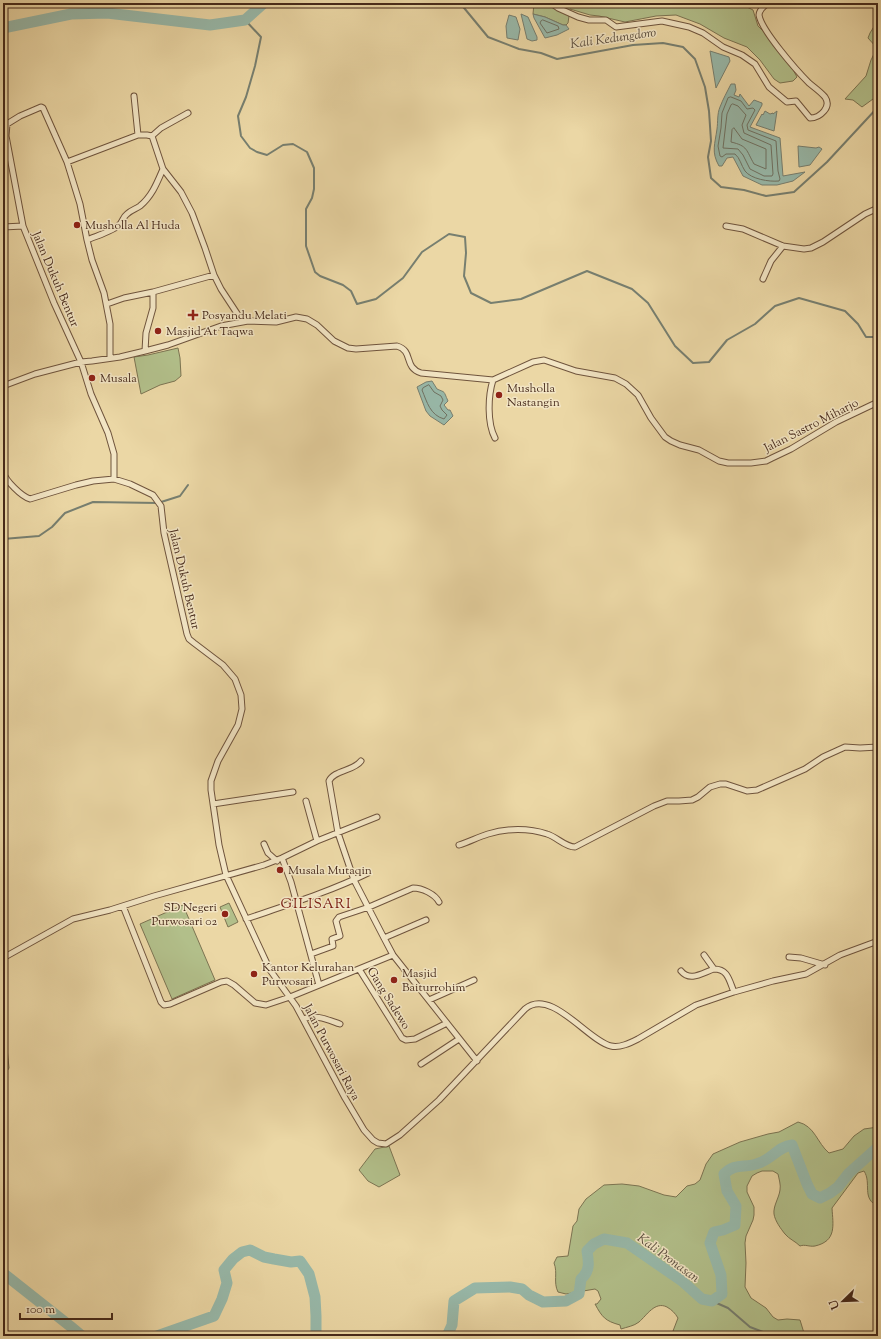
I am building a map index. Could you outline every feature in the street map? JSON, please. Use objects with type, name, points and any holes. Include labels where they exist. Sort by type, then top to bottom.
[{"type":"street","points":[[551,3],[558,8],[578,17],[589,20],[606,20],[616,27],[662,21],[688,27],[703,33],[723,47],[742,55],[755,64],[769,87],[787,102],[796,101],[810,118],[816,118],[824,112],[827,106],[826,98],[788,60],[764,26],[759,15],[760,11],[768,3]]},
{"type":"street","points":[[134,96],[138,135]]},
{"type":"street","name":"Jalan Dukuh Bentur","points":[[67,162],[44,108],[40,107],[7,124],[6,136],[23,226],[54,303],[81,362],[89,389],[108,433],[114,454],[114,480]]},
{"type":"street","points":[[152,136],[161,128],[188,113]]},
{"type":"street","points":[[110,358],[110,324],[107,304],[86,240],[80,204],[67,162],[138,135],[152,136]]},
{"type":"street","points":[[152,136],[163,169],[181,192],[192,213],[214,275],[221,289],[242,321]]},
{"type":"street","points":[[86,240],[112,230],[120,225],[124,216],[138,207],[150,195],[157,185],[163,169]]},
{"type":"street","points":[[726,226],[743,229],[783,246],[804,249],[811,248],[865,214],[878,208]]},
{"type":"street","name":"Jalan Dukuh Bentur","points":[[3,227],[23,226]]},
{"type":"street","points":[[763,279],[771,261],[783,246]]},
{"type":"street","points":[[107,304],[124,298],[153,292],[214,275]]},
{"type":"street","points":[[145,351],[146,332],[153,308],[153,292]]},
{"type":"street","points":[[3,386],[35,374],[81,362],[110,358],[168,345],[221,326],[242,321],[255,320],[276,322],[296,317],[307,319],[317,325],[334,341],[348,348],[356,349],[396,346],[401,348],[406,352],[411,366],[418,372],[494,380],[491,393],[490,416],[492,432],[495,438]]},
{"type":"street","name":"Jalan Sastro Miharjo","points":[[494,380],[524,365],[539,360],[544,360],[576,371],[615,378],[626,384],[638,395],[654,423],[665,437],[676,443],[699,450],[719,461],[728,463],[751,463],[766,461],[791,449],[836,422],[878,402]]},
{"type":"street","name":"Jalan Dukuh Bentur","points":[[3,474],[21,494],[30,499],[76,484],[93,481],[114,480],[141,488],[157,498],[161,506],[164,533],[189,639],[223,665],[235,679],[241,695],[242,708],[238,725],[218,761],[211,781],[219,845],[226,875]]},
{"type":"street","points":[[459,845],[500,831],[513,830],[548,834],[565,844],[575,847],[654,806],[667,801],[692,800],[707,789],[720,784],[726,784],[747,791],[756,790],[805,769],[823,757],[845,747],[878,747]]},
{"type":"street","points":[[361,761],[332,777],[329,781],[338,833],[354,880],[393,955],[477,1061]]},
{"type":"street","points":[[213,804],[292,792]]},
{"type":"street","points":[[306,801],[317,841]]},
{"type":"street","points":[[3,958],[73,919],[123,906],[279,860],[317,841],[377,817]]},
{"type":"street","points":[[264,844],[268,853],[279,860],[297,902],[319,985]]},
{"type":"street","points":[[246,919],[297,902],[368,873]]},
{"type":"street","name":"Jalan Purwosari Raya","points":[[226,875],[270,970],[304,1019],[332,1075],[364,1130],[373,1140],[382,1145],[388,1144],[400,1135],[439,1100],[525,1009],[533,1004],[556,1009],[604,1043],[613,1047],[630,1043],[696,1005],[734,992]]},
{"type":"street","points":[[311,954],[332,946],[332,939],[340,936],[336,921],[338,918],[369,907],[413,888],[430,894],[437,898],[439,902]]},
{"type":"street","points":[[123,906],[161,1002],[164,1005],[170,1004],[221,982],[227,981],[258,1004],[266,1005],[290,997],[393,955]]},
{"type":"street","points":[[384,938],[426,920]]},
{"type":"street","points":[[681,971],[690,977],[714,969],[719,969],[726,973],[734,992],[773,981],[806,974],[825,965],[840,955],[878,942]]},
{"type":"street","points":[[704,955],[714,969]]},
{"type":"street","points":[[789,957],[801,958],[825,965]]},
{"type":"street","name":"Gang Sadewo","points":[[359,969],[402,1038],[406,1040],[415,1039],[447,1023]]},
{"type":"street","points":[[429,1000],[474,980]]},
{"type":"street","points":[[304,1019],[315,1017],[340,1024]]},
{"type":"street","points":[[421,1064],[459,1039]]},
{"type":"street","points":[[668,1336],[677,1336]]},
{"type":"green space","points":[[534,3],[739,3],[753,10],[758,26],[768,36],[790,64],[797,77],[793,81],[780,83],[774,79],[760,60],[747,47],[724,38],[700,24],[676,15],[656,16],[625,22],[590,15],[570,9],[568,23],[563,25],[545,17],[533,14]]},
{"type":"green space","points":[[878,20],[878,97],[862,107],[853,100],[845,99],[866,76],[877,48],[868,38]]},
{"type":"green space","points":[[178,348],[181,376],[175,381],[160,385],[141,394],[134,357]]},
{"type":"green space","points":[[229,903],[238,922],[228,927],[220,907]]},
{"type":"green space","points":[[183,905],[215,980],[172,999],[140,924]]},
{"type":"green space","points":[[3,1025],[5,1027],[9,1068],[3,1075]]},
{"type":"green space","points":[[798,1122],[804,1124],[812,1131],[829,1153],[843,1149],[854,1136],[864,1129],[878,1127],[878,1206],[873,1203],[868,1195],[867,1181],[864,1171],[858,1173],[832,1208],[832,1232],[827,1240],[822,1244],[815,1246],[800,1246],[787,1236],[778,1225],[774,1211],[780,1188],[778,1174],[773,1171],[762,1171],[752,1176],[747,1186],[747,1192],[754,1207],[754,1215],[745,1243],[745,1287],[751,1298],[766,1308],[773,1317],[778,1320],[800,1320],[804,1333],[807,1336],[685,1336],[673,1331],[678,1318],[670,1309],[663,1306],[655,1307],[639,1322],[621,1329],[620,1325],[607,1320],[600,1312],[595,1304],[597,1304],[601,1299],[598,1291],[595,1289],[566,1294],[558,1292],[554,1263],[557,1257],[568,1256],[573,1226],[577,1221],[579,1209],[586,1199],[604,1185],[622,1184],[639,1186],[664,1195],[676,1197],[687,1186],[695,1184],[700,1180],[706,1164],[713,1154],[740,1142],[779,1132]]},
{"type":"green space","points":[[389,1146],[400,1175],[379,1187],[368,1181],[359,1170],[375,1149]]},
{"type":"water","points":[[521,14],[528,17],[537,40],[532,41],[527,39]]},
{"type":"water","points":[[533,14],[566,25],[569,29],[557,35],[545,38]]},
{"type":"water","points":[[509,15],[516,17],[520,29],[518,40],[507,38],[506,26]]},
{"type":"water","points":[[710,51],[729,57],[730,61],[716,88]]},
{"type":"water","points":[[731,84],[735,84],[736,90],[734,95],[739,97],[740,94],[749,106],[754,100],[762,103],[750,127],[780,138],[783,176],[805,172],[793,181],[777,185],[762,185],[743,176],[733,157],[727,158],[722,166],[719,166],[714,152],[718,115],[721,104]]},
{"type":"water","points":[[765,111],[773,114],[777,111],[774,131],[756,125]]},
{"type":"water","points":[[798,146],[819,147],[822,149],[810,165],[799,167]]},
{"type":"water","points":[[432,381],[437,389],[445,393],[448,401],[444,405],[448,410],[450,410],[453,416],[444,425],[430,416],[426,411],[417,387],[426,382]]},
{"type":"waterway","name":"Kali Kedungdoro","points":[[3,28],[71,14],[107,13],[210,25],[245,20],[264,3]]},
{"type":"waterway","name":"Kali Kedungdoro","points":[[460,3],[488,37],[519,49],[541,53],[557,59],[633,45],[663,43],[683,47],[695,59],[705,87],[709,111],[711,141],[708,157],[711,178],[721,187],[744,190],[766,196],[794,192],[827,162],[878,107]]},
{"type":"waterway","points":[[245,20],[261,37],[255,66],[246,97],[238,116],[241,136],[250,148],[267,155],[283,145],[293,144],[307,152],[314,168],[314,189],[312,198],[306,209],[306,246],[315,272],[320,276],[343,285],[351,291],[357,304],[376,299],[403,278],[422,252],[449,234],[465,237],[466,253],[464,276],[471,293],[491,303],[521,299],[587,271],[632,289],[648,303],[675,346],[693,363],[709,362],[727,340],[755,324],[775,306],[799,298],[845,311],[858,324],[866,337],[878,337]]},
{"type":"waterway","points":[[3,539],[39,536],[52,527],[65,513],[93,502],[158,503],[180,496],[188,485]]},
{"type":"waterway","name":"Kali Pronasan","points":[[447,1336],[452,1325],[454,1301],[475,1288],[510,1287],[522,1289],[529,1295],[543,1302],[566,1301],[579,1294],[581,1279],[586,1273],[588,1266],[587,1251],[594,1244],[604,1239],[627,1243],[682,1281],[702,1299],[712,1301],[722,1294],[721,1275],[710,1243],[714,1232],[735,1225],[736,1206],[727,1191],[724,1174],[728,1170],[737,1167],[754,1165],[768,1159],[779,1150],[792,1145],[812,1194],[820,1198],[838,1187],[849,1173],[878,1147]]},
{"type":"waterway","name":"Kali Pronasan","points":[[157,1336],[214,1316],[222,1299],[227,1283],[224,1270],[233,1259],[242,1252],[250,1250],[264,1257],[291,1262],[300,1261],[309,1274],[315,1297],[316,1336]]},
{"type":"waterway","name":"Kali Pronasan","points":[[3,1273],[82,1336]]},
{"type":"waterway","points":[[712,1301],[728,1308],[750,1327],[763,1332],[767,1336]]},
{"type":"place","name":"Musholla Al Huda","points":[[77,225]]},
{"type":"place","name":"Posyandu Melati","points":[[193,315]]},
{"type":"place","name":"Masjid At Taqwa","points":[[158,331]]},
{"type":"place","name":"Musala","points":[[92,378]]},
{"type":"place","name":"Musholla Nastangin","points":[[499,395]]},
{"type":"place","name":"Musala Mutaqin","points":[[280,870]]},
{"type":"place","name":"SD Negeri Purwosari 02","points":[[225,914]]},
{"type":"place","name":"Kantor Kelurahan Purwosari","points":[[254,974]]},
{"type":"place","name":"Masjid Baiturrohim","points":[[394,980]]},
{"type":"district","name":"GILISARI","points":[[316,903]]}]
